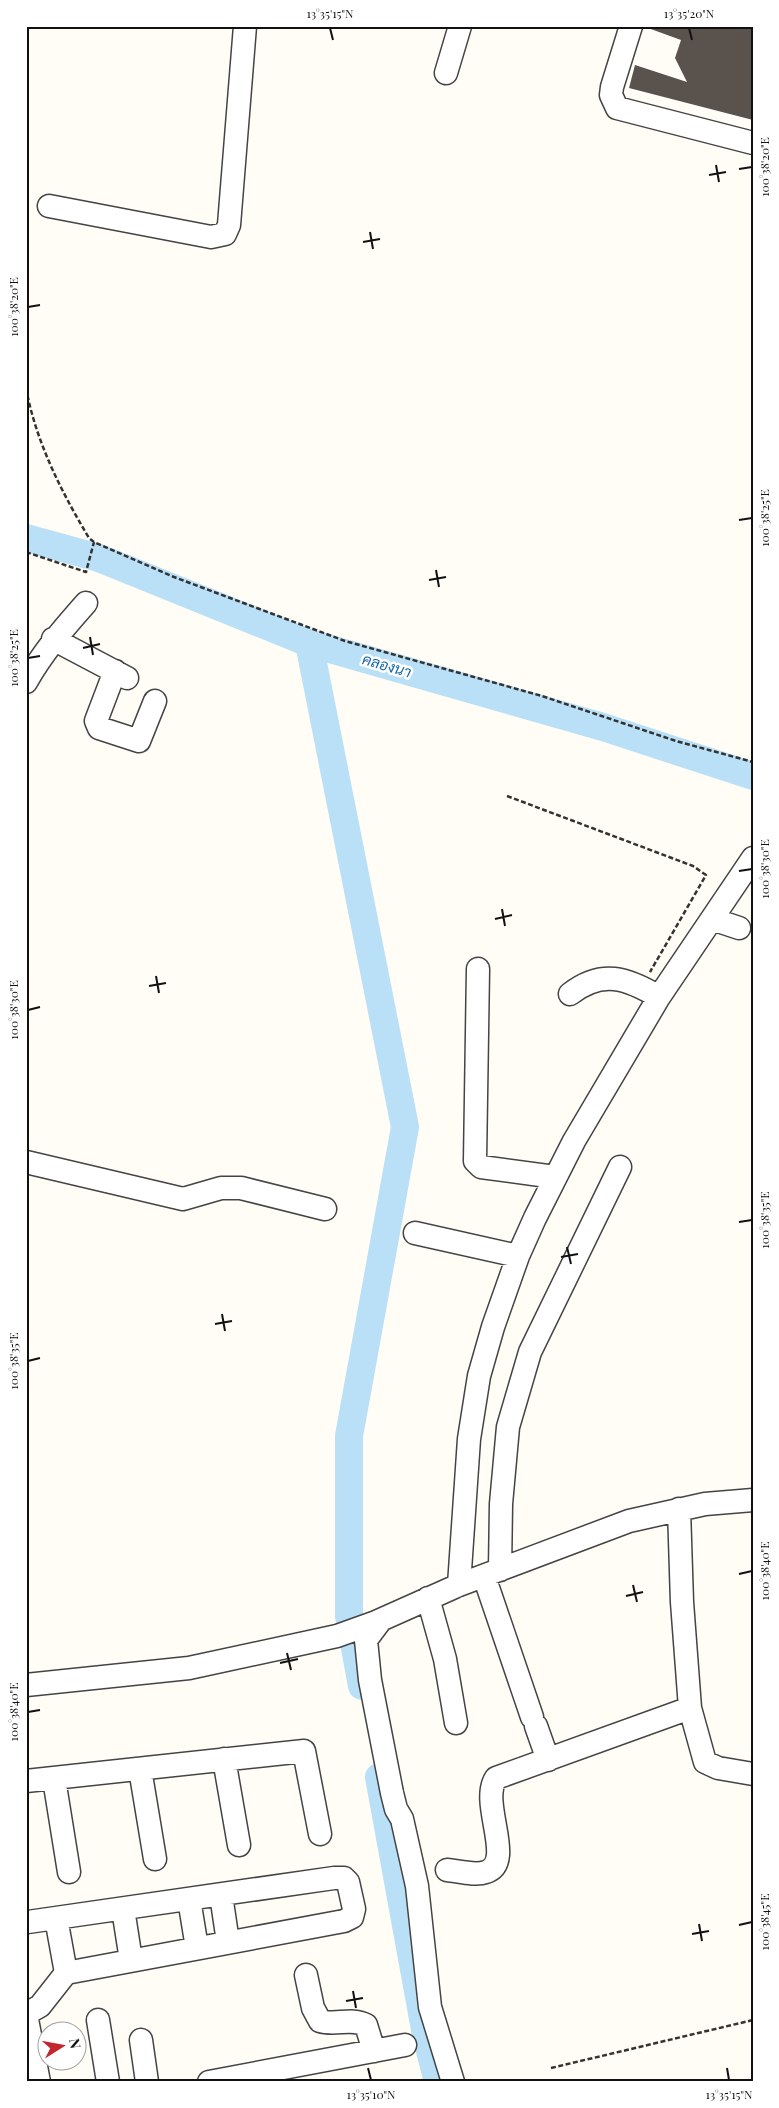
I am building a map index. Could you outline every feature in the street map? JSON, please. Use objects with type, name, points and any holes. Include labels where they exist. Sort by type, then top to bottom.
[{"type":"street","points":[[49,206],[211,237],[225,234],[229,225],[245,26]]},
{"type":"street","points":[[446,73],[460,26]]},
{"type":"street","points":[[630,26],[612,87],[611,95],[617,108],[753,143]]},
{"type":"street","points":[[26,682],[41,655],[86,603]]},
{"type":"street","points":[[53,640],[122,675],[96,721],[99,728],[136,749],[155,701]]},
{"type":"street","points":[[459,1585],[469,1439],[479,1376],[493,1327],[518,1256],[555,1177],[650,992],[712,919],[753,858]]},
{"type":"street","points":[[712,919],[739,928]]},
{"type":"street","points":[[478,969],[475,1161],[481,1167],[555,1177]]},
{"type":"street","points":[[570,994],[583,984],[609,978],[632,982],[650,992]]},
{"type":"street","points":[[26,1162],[183,1199],[221,1188],[241,1188],[326,1209]]},
{"type":"street","points":[[548,1760],[534,1722],[492,1573],[510,1418],[530,1352],[620,1167]]},
{"type":"street","points":[[415,1233],[518,1256]]},
{"type":"street","points":[[26,1685],[189,1668],[337,1636],[379,1621],[459,1585],[630,1521],[704,1504],[753,1500]]},
{"type":"street","points":[[679,1509],[682,1602],[690,1708],[705,1762],[718,1768],[753,1774]]},
{"type":"street","points":[[428,1598],[445,1659],[456,1723]]},
{"type":"street","points":[[379,1621],[366,1640],[370,1680],[393,1798],[402,1820],[418,1886],[430,2006],[453,2082]]},
{"type":"street","points":[[447,1870],[484,1873],[492,1870],[499,1858],[490,1801],[490,1786],[496,1778],[690,1708]]},
{"type":"street","points":[[26,1781],[304,1751],[320,1834]]},
{"type":"street","points":[[224,1759],[239,1845]]},
{"type":"street","points":[[140,1769],[155,1859]]},
{"type":"street","points":[[54,1779],[69,1872]]},
{"type":"street","points":[[28,1922],[334,1878],[344,1878],[350,1886],[354,1910],[352,1917],[344,1921],[66,1973],[40,2006],[26,2014],[39,2082]]},
{"type":"street","points":[[221,1895],[228,1942]]},
{"type":"street","points":[[189,1899],[197,1948]]},
{"type":"street","points":[[123,1909],[131,1960]]},
{"type":"street","points":[[56,1918],[66,1973]]},
{"type":"street","points":[[306,1975],[313,2008],[320,2021],[328,2024],[357,2020],[366,2025],[374,2051]]},
{"type":"street","points":[[98,2020],[108,2082]]},
{"type":"street","points":[[141,2040],[147,2082]]},
{"type":"street","points":[[209,2082],[405,2045]]},
{"type":"path","points":[[26,388],[31,413],[59,486],[89,538],[94,542],[174,577],[345,641],[542,696],[676,740],[753,762]]},
{"type":"path","points":[[26,552],[86,572],[94,542]]},
{"type":"path","points":[[508,796],[693,866],[706,875],[650,992]]},
{"type":"path","points":[[551,2068],[753,2020]]},
{"type":"building","points":[[648,26],[753,26],[753,120],[629,88],[635,65],[687,82],[675,58],[681,40],[648,28]]},
{"type":"waterway","name":"คลองนา","points":[[26,538],[99,558],[309,643],[603,727],[753,776]]},
{"type":"waterway","points":[[309,643],[405,1127],[349,1436],[349,1616],[362,1686]]},
{"type":"waterway","points":[[379,1777],[426,2035],[438,2082]]}]
